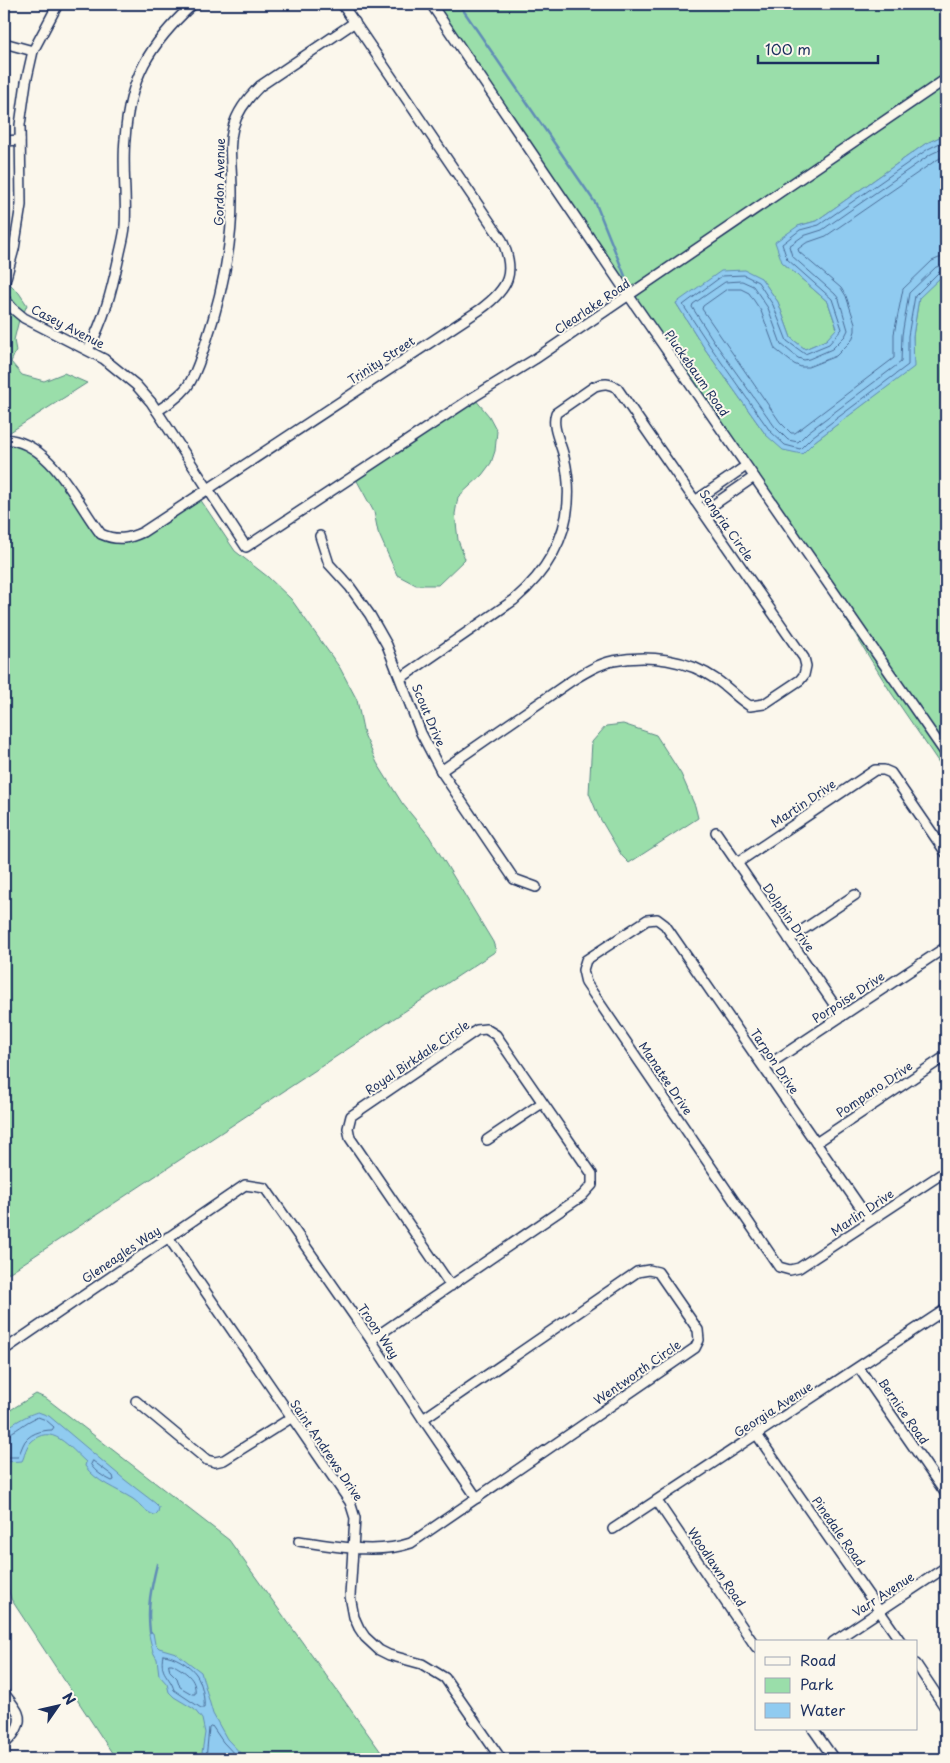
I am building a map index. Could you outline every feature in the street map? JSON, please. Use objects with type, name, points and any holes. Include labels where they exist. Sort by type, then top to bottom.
[{"type":"street","name":"Casey Avenue","points":[[58,4],[33,51],[26,82],[20,125],[21,205],[14,249],[4,285],[4,298],[24,318],[88,350],[119,369],[136,384],[157,411],[246,547]]},
{"type":"street","points":[[88,350],[110,297],[125,229],[124,140],[133,90],[140,70],[164,32],[193,4]]},
{"type":"street","name":"Trinity Street","points":[[4,439],[13,439],[30,446],[45,458],[62,476],[101,534],[122,539],[143,532],[481,309],[499,295],[506,282],[509,269],[508,254],[502,240],[342,4]]},
{"type":"street","name":"Pluckebaum Road","points":[[431,4],[629,296],[946,754]]},
{"type":"street","name":"Gordon Avenue","points":[[157,411],[181,394],[188,386],[200,361],[214,319],[231,232],[230,142],[236,115],[247,99],[260,86],[355,22]]},
{"type":"street","points":[[4,43],[33,51]]},
{"type":"street","name":"Clearlake Road","points":[[246,547],[535,359],[946,79]]},
{"type":"street","points":[[4,141],[20,140]]},
{"type":"street","name":"Sangria Circle","points":[[401,678],[514,600],[542,572],[553,554],[565,524],[569,499],[568,472],[554,419],[556,413],[595,386],[610,383],[617,388],[804,658],[806,666],[804,675],[800,680],[764,704],[750,706],[716,679],[695,668],[670,660],[637,658],[612,661],[588,670],[441,771]]},
{"type":"street","points":[[695,501],[746,466]]},
{"type":"street","points":[[703,512],[754,478]]},
{"type":"street","name":"Scout Drive","points":[[320,536],[329,564],[350,587],[370,615],[387,645],[421,733],[441,771],[514,879],[536,887]]},
{"type":"street","name":"Martin Drive","points":[[737,863],[875,770],[884,770],[891,773],[945,850]]},
{"type":"street","name":"Dolphin Drive","points":[[716,832],[842,1016]]},
{"type":"street","points":[[789,939],[856,894]]},
{"type":"street","name":"Tarpon Drive","points":[[657,919],[665,925],[870,1221]]},
{"type":"street","name":"Manatee Drive","points":[[657,919],[647,920],[586,960],[583,970],[586,983],[780,1267],[790,1270]]},
{"type":"street","name":"Porpoise Drive","points":[[765,1067],[946,947]]},
{"type":"street","name":"Royal Birkdale Circle","points":[[371,1340],[451,1286],[582,1196],[592,1185],[592,1174],[496,1035],[486,1029],[477,1030],[351,1116],[348,1128],[350,1138],[451,1286]]},
{"type":"street","name":"Pompano Drive","points":[[816,1143],[946,1056]]},
{"type":"street","points":[[487,1140],[542,1103]]},
{"type":"street","name":"Marlin Drive","points":[[790,1270],[799,1268],[946,1170]]},
{"type":"street","name":"Gleneagles Way","points":[[4,1350],[246,1184],[254,1185]]},
{"type":"street","name":"Troon Way","points":[[254,1185],[265,1188],[371,1340],[422,1419],[477,1498]]},
{"type":"street","name":"Saint Andrews Drive","points":[[168,1237],[350,1502],[355,1518],[350,1602],[354,1617],[365,1637],[380,1650],[422,1664],[444,1678],[502,1759]]},
{"type":"street","name":"Wentworth Circle","points":[[298,1541],[352,1548],[396,1548],[411,1543],[695,1348],[699,1340],[698,1330],[658,1272],[649,1270],[637,1272],[422,1419]]},
{"type":"street","name":"Georgia Avenue","points":[[613,1529],[657,1502],[946,1309]]},
{"type":"street","name":"Bernice Road","points":[[859,1368],[946,1494]]},
{"type":"street","points":[[136,1401],[207,1460],[215,1462],[224,1460],[291,1418]]},
{"type":"street","name":"Pinedale Road","points":[[757,1435],[900,1640]]},
{"type":"street","name":"Woodlawn Road","points":[[657,1502],[755,1647]]},
{"type":"street","name":"Varr Avenue","points":[[836,1640],[946,1567]]},
{"type":"street","points":[[918,1667],[946,1709]]},
{"type":"street","points":[[4,1693],[19,1714],[18,1725],[9,1740],[4,1744]]},
{"type":"street","points":[[814,1730],[834,1759]]},
{"type":"green space","points":[[437,4],[946,4],[946,74],[630,290]]},
{"type":"green space","points":[[946,84],[946,134],[925,144],[816,221],[798,226],[782,262],[828,302],[837,329],[826,340],[805,349],[791,338],[778,302],[761,278],[676,303],[705,349],[766,435],[802,454],[815,441],[913,367],[913,336],[919,297],[942,276],[946,276],[946,704],[941,711],[946,717],[946,746],[635,297],[765,206]]},
{"type":"green space","points":[[4,278],[19,293],[27,305],[24,312],[4,293]]},
{"type":"green space","points":[[4,306],[19,320],[14,340],[16,351],[11,362],[22,375],[44,381],[64,373],[87,383],[7,434],[4,434]]},
{"type":"green space","points":[[475,399],[489,416],[497,431],[495,451],[491,463],[482,475],[458,497],[455,514],[458,540],[465,559],[438,585],[416,585],[397,575],[378,532],[374,512],[356,479]]},
{"type":"green space","points":[[4,443],[17,445],[29,450],[40,458],[66,490],[93,532],[102,540],[116,543],[143,537],[200,499],[235,551],[268,577],[291,599],[340,668],[357,700],[364,734],[377,763],[402,803],[429,836],[493,942],[496,951],[4,1276]]},
{"type":"green space","points":[[839,608],[946,762],[946,773],[890,691]]},
{"type":"green space","points":[[623,724],[656,735],[681,774],[695,806],[698,818],[629,863],[622,856],[598,815],[589,793],[592,742],[606,726]]},
{"type":"green space","points":[[36,1394],[47,1399],[229,1540],[386,1759],[116,1759],[11,1599],[4,1572],[4,1414]]},
{"type":"water","points":[[946,134],[946,276],[942,276],[919,298],[913,336],[914,367],[815,441],[802,454],[783,450],[766,435],[705,349],[676,303],[721,271],[745,270],[761,278],[778,302],[791,338],[805,349],[826,340],[837,328],[828,302],[782,262],[775,242],[798,226],[816,221],[925,144]]},
{"type":"water","points":[[38,1412],[49,1416],[155,1503],[159,1507],[158,1512],[155,1515],[149,1512],[133,1499],[101,1481],[90,1472],[85,1466],[86,1462],[67,1444],[53,1436],[45,1435],[38,1437],[30,1443],[22,1461],[4,1462],[3,1440],[6,1430],[19,1420]]},
{"type":"water","points":[[150,1632],[153,1633],[155,1644],[159,1648],[176,1653],[201,1672],[213,1714],[227,1739],[246,1759],[201,1759],[205,1733],[202,1719],[194,1709],[169,1692],[167,1684],[159,1675],[157,1659],[153,1652],[149,1635]]},
{"type":"waterway","points":[[459,4],[596,204],[625,276]]},
{"type":"waterway","points":[[150,1632],[150,1598],[157,1564]]}]
